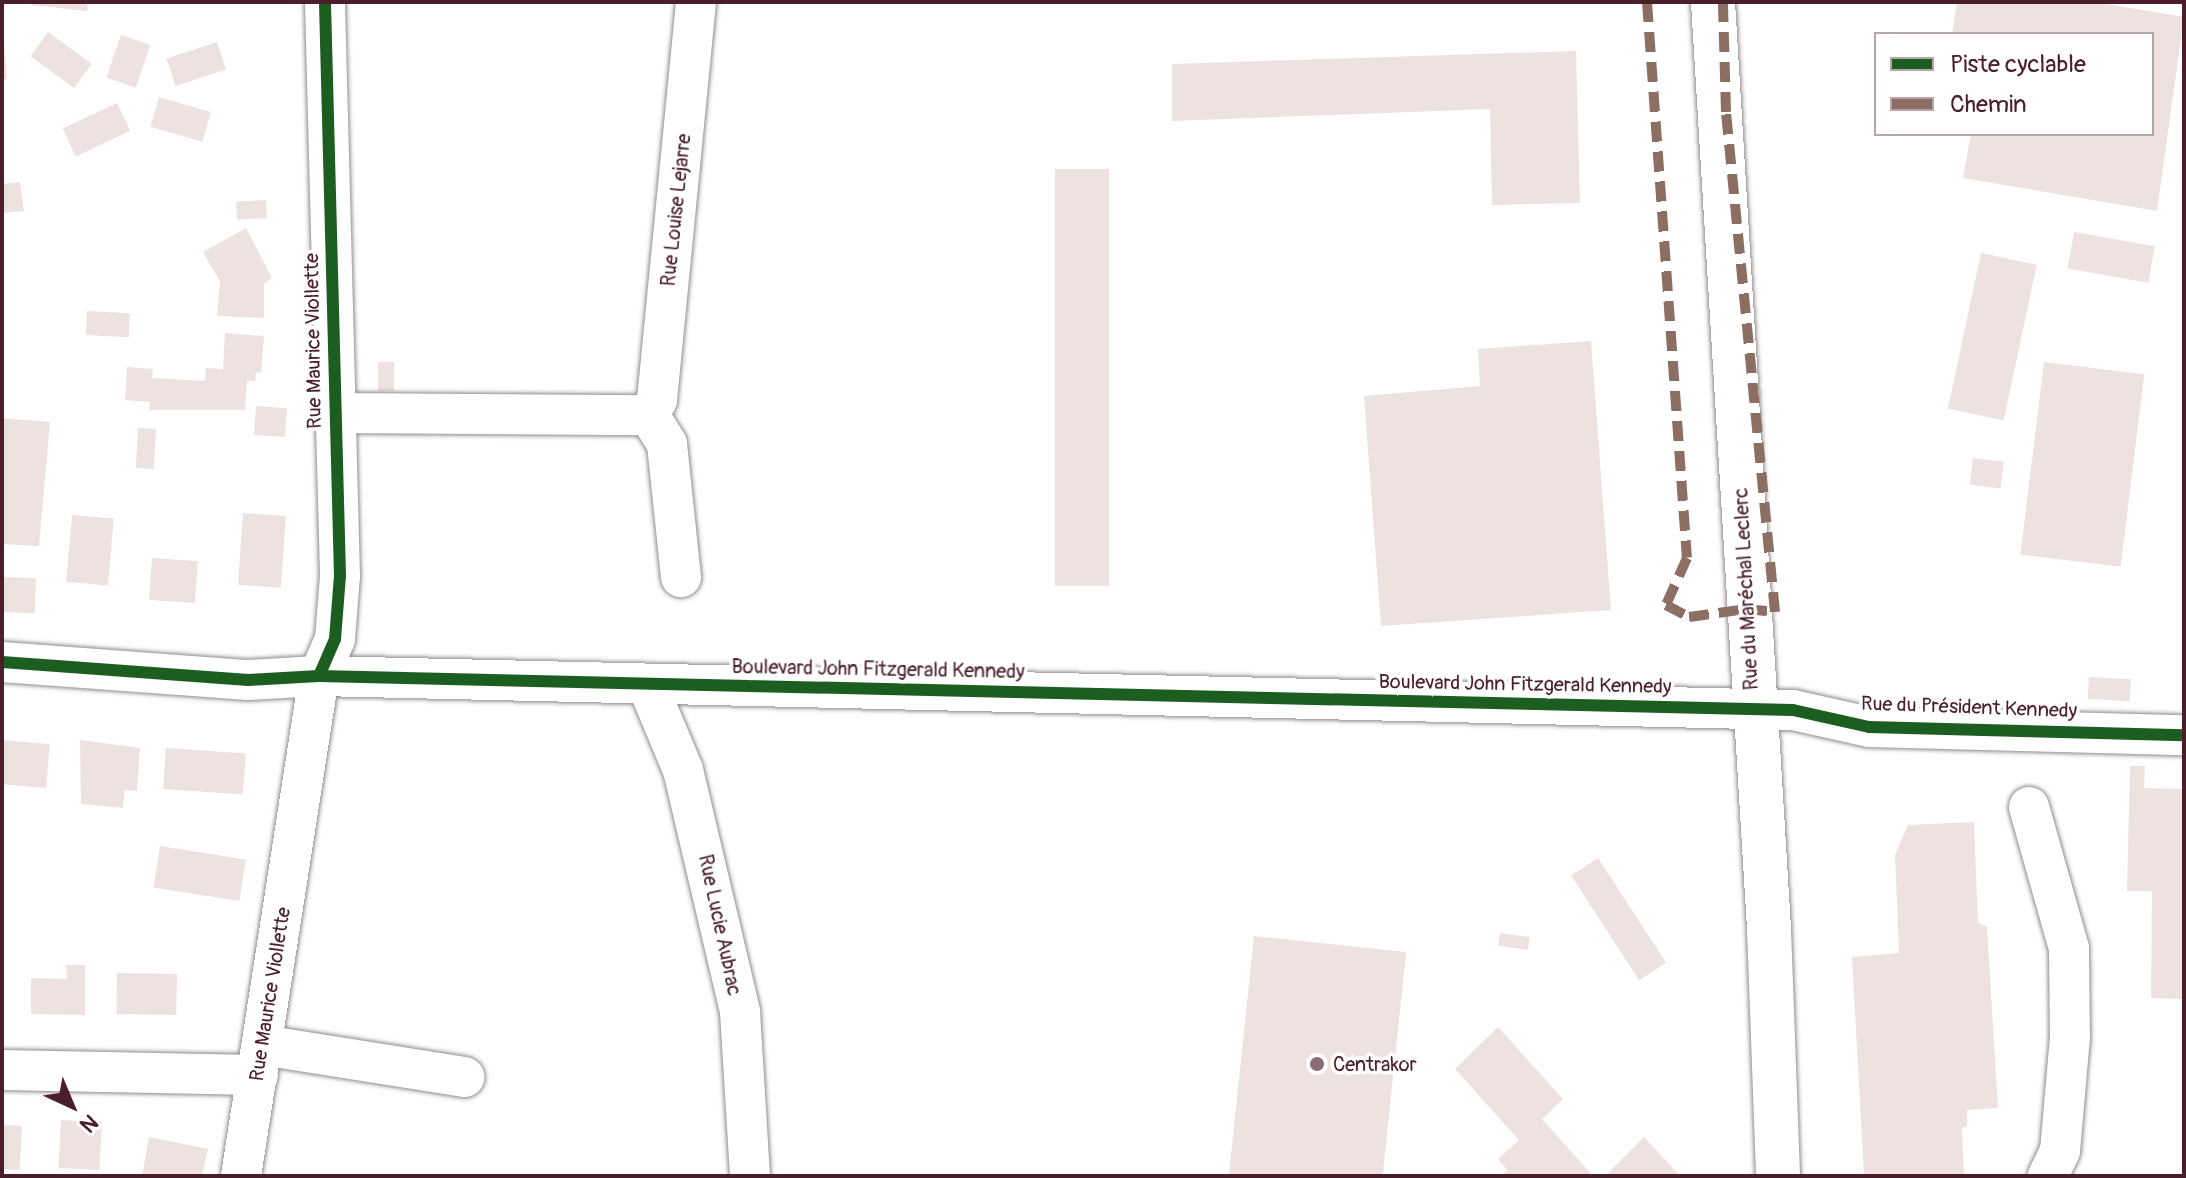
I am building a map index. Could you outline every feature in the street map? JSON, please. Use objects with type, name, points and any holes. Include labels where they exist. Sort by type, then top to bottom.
[{"type":"main road","name":"Rue du Maréchal Leclerc","points":[[1713,2],[1753,709],[1769,929],[1778,1176]]},
{"type":"street","name":"Rue Maurice Viollette","points":[[241,1176],[319,676],[335,639],[340,576],[325,2]]},
{"type":"street","name":"Rue Louise Lejarre","points":[[649,415],[657,400],[696,2]]},
{"type":"street","points":[[334,413],[649,415],[667,444],[681,577]]},
{"type":"street","name":"Boulevard John Fitzgerald Kennedy","points":[[2,662],[248,680],[319,676],[1753,709]]},
{"type":"street","name":"Rue Lucie Aubrac","points":[[647,684],[683,770],[740,1012],[750,1176]]},
{"type":"street","name":"Rue du Président Kennedy","points":[[1753,709],[1793,710],[1869,727],[2184,735]]},
{"type":"street","points":[[2029,807],[2069,948],[2070,1037],[2060,1151],[2048,1176]]},
{"type":"street","points":[[2,1070],[260,1060],[464,1077]]},
{"type":"building","points":[[31,2],[88,2],[87,11],[31,5]]},
{"type":"building","points":[[1957,2],[2095,2],[2184,17],[2157,211],[1963,178],[1971,136],[2154,136],[2154,32],[1952,32]]},
{"type":"building","points":[[48,32],[92,64],[74,88],[30,56]]},
{"type":"building","points":[[121,35],[150,45],[136,88],[106,78]]},
{"type":"building","points":[[217,42],[226,70],[176,86],[167,58]]},
{"type":"building","points":[[2,44],[7,79],[2,80]]},
{"type":"building","points":[[1576,51],[1580,203],[1492,205],[1490,109],[1172,121],[1172,64]]},
{"type":"building","points":[[159,97],[211,112],[202,142],[150,127]]},
{"type":"building","points":[[117,103],[130,131],[76,156],[63,128]]},
{"type":"building","points":[[1055,169],[1109,169],[1109,586],[1055,586]]},
{"type":"building","points":[[20,182],[24,211],[2,213],[2,184]]},
{"type":"building","points":[[266,200],[267,218],[237,220],[236,202]]},
{"type":"building","points":[[246,228],[272,278],[264,284],[264,318],[217,316],[220,282],[203,252]]},
{"type":"building","points":[[2074,232],[2155,246],[2148,283],[2068,268]]},
{"type":"building","points":[[1981,253],[2037,265],[2004,420],[1948,409]]},
{"type":"building","points":[[87,311],[130,313],[129,337],[86,335]]},
{"type":"building","points":[[225,333],[264,336],[261,373],[256,372],[255,381],[247,381],[245,410],[149,410],[150,402],[125,400],[127,367],[153,369],[152,378],[205,381],[206,368],[223,369]]},
{"type":"building","points":[[1591,341],[1611,610],[1381,626],[1364,396],[1480,386],[1478,349]]},
{"type":"building","points":[[378,362],[394,362],[394,391],[378,391]]},
{"type":"building","points":[[2044,362],[2144,374],[2121,567],[2020,555]]},
{"type":"building","points":[[256,406],[287,408],[285,437],[254,435]]},
{"type":"building","points":[[2,418],[50,422],[39,546],[2,544]]},
{"type":"building","points":[[138,428],[156,429],[154,469],[136,468]]},
{"type":"building","points":[[1973,458],[2004,462],[2000,489],[1970,485]]},
{"type":"building","points":[[243,513],[286,516],[281,588],[238,585]]},
{"type":"building","points":[[72,515],[114,519],[108,585],[66,582]]},
{"type":"building","points":[[152,558],[198,561],[195,603],[149,600]]},
{"type":"building","points":[[3,577],[36,578],[35,613],[2,612]]},
{"type":"building","points":[[2089,677],[2131,679],[2130,701],[2088,699]]},
{"type":"building","points":[[2,740],[50,744],[46,788],[2,784]]},
{"type":"building","points":[[80,740],[140,748],[137,791],[125,790],[123,808],[81,804]]},
{"type":"building","points":[[166,748],[246,754],[243,794],[163,789]]},
{"type":"building","points":[[2130,766],[2145,766],[2144,788],[2184,789],[2184,999],[2151,998],[2152,891],[2127,891]]},
{"type":"building","points":[[1974,822],[1978,923],[1987,927],[1998,1108],[1967,1110],[1967,1126],[1962,1128],[1964,1176],[1864,1176],[1852,957],[1899,953],[1895,855],[1908,825]]},
{"type":"building","points":[[160,846],[246,860],[239,901],[153,887]]},
{"type":"building","points":[[1598,858],[1666,963],[1639,980],[1571,875]]},
{"type":"building","points":[[1500,933],[1530,937],[1528,950],[1498,946]]},
{"type":"building","name":"Centrakor","points":[[1254,936],[1406,952],[1383,1176],[1229,1176]]},
{"type":"building","points":[[66,965],[85,965],[85,1015],[31,1014],[31,978],[67,979]]},
{"type":"building","points":[[117,973],[177,974],[176,1015],[116,1014]]},
{"type":"building","points":[[1498,1027],[1563,1099],[1542,1119],[1593,1176],[1501,1176],[1507,1170],[1498,1159],[1519,1140],[1455,1069]]},
{"type":"building","points":[[61,1120],[102,1122],[99,1170],[58,1168]]},
{"type":"building","points":[[2,1125],[22,1126],[20,1170],[2,1169]]},
{"type":"building","points":[[149,1137],[208,1149],[202,1176],[142,1176]]},
{"type":"building","points":[[1644,1137],[1680,1176],[1605,1176]]},
{"type":"marked path","points":[[1647,2],[1687,558],[1666,605],[1689,617],[1747,609],[1775,612],[1726,112],[1723,2]]},
{"type":"cycle path","points":[[319,676],[335,639],[340,576],[325,2]]},
{"type":"cycle path","points":[[2,662],[248,680],[319,676],[1793,710],[1869,727],[2184,735]]},
{"type":"place","name":"Centrakor","points":[[1317,1064]]}]
